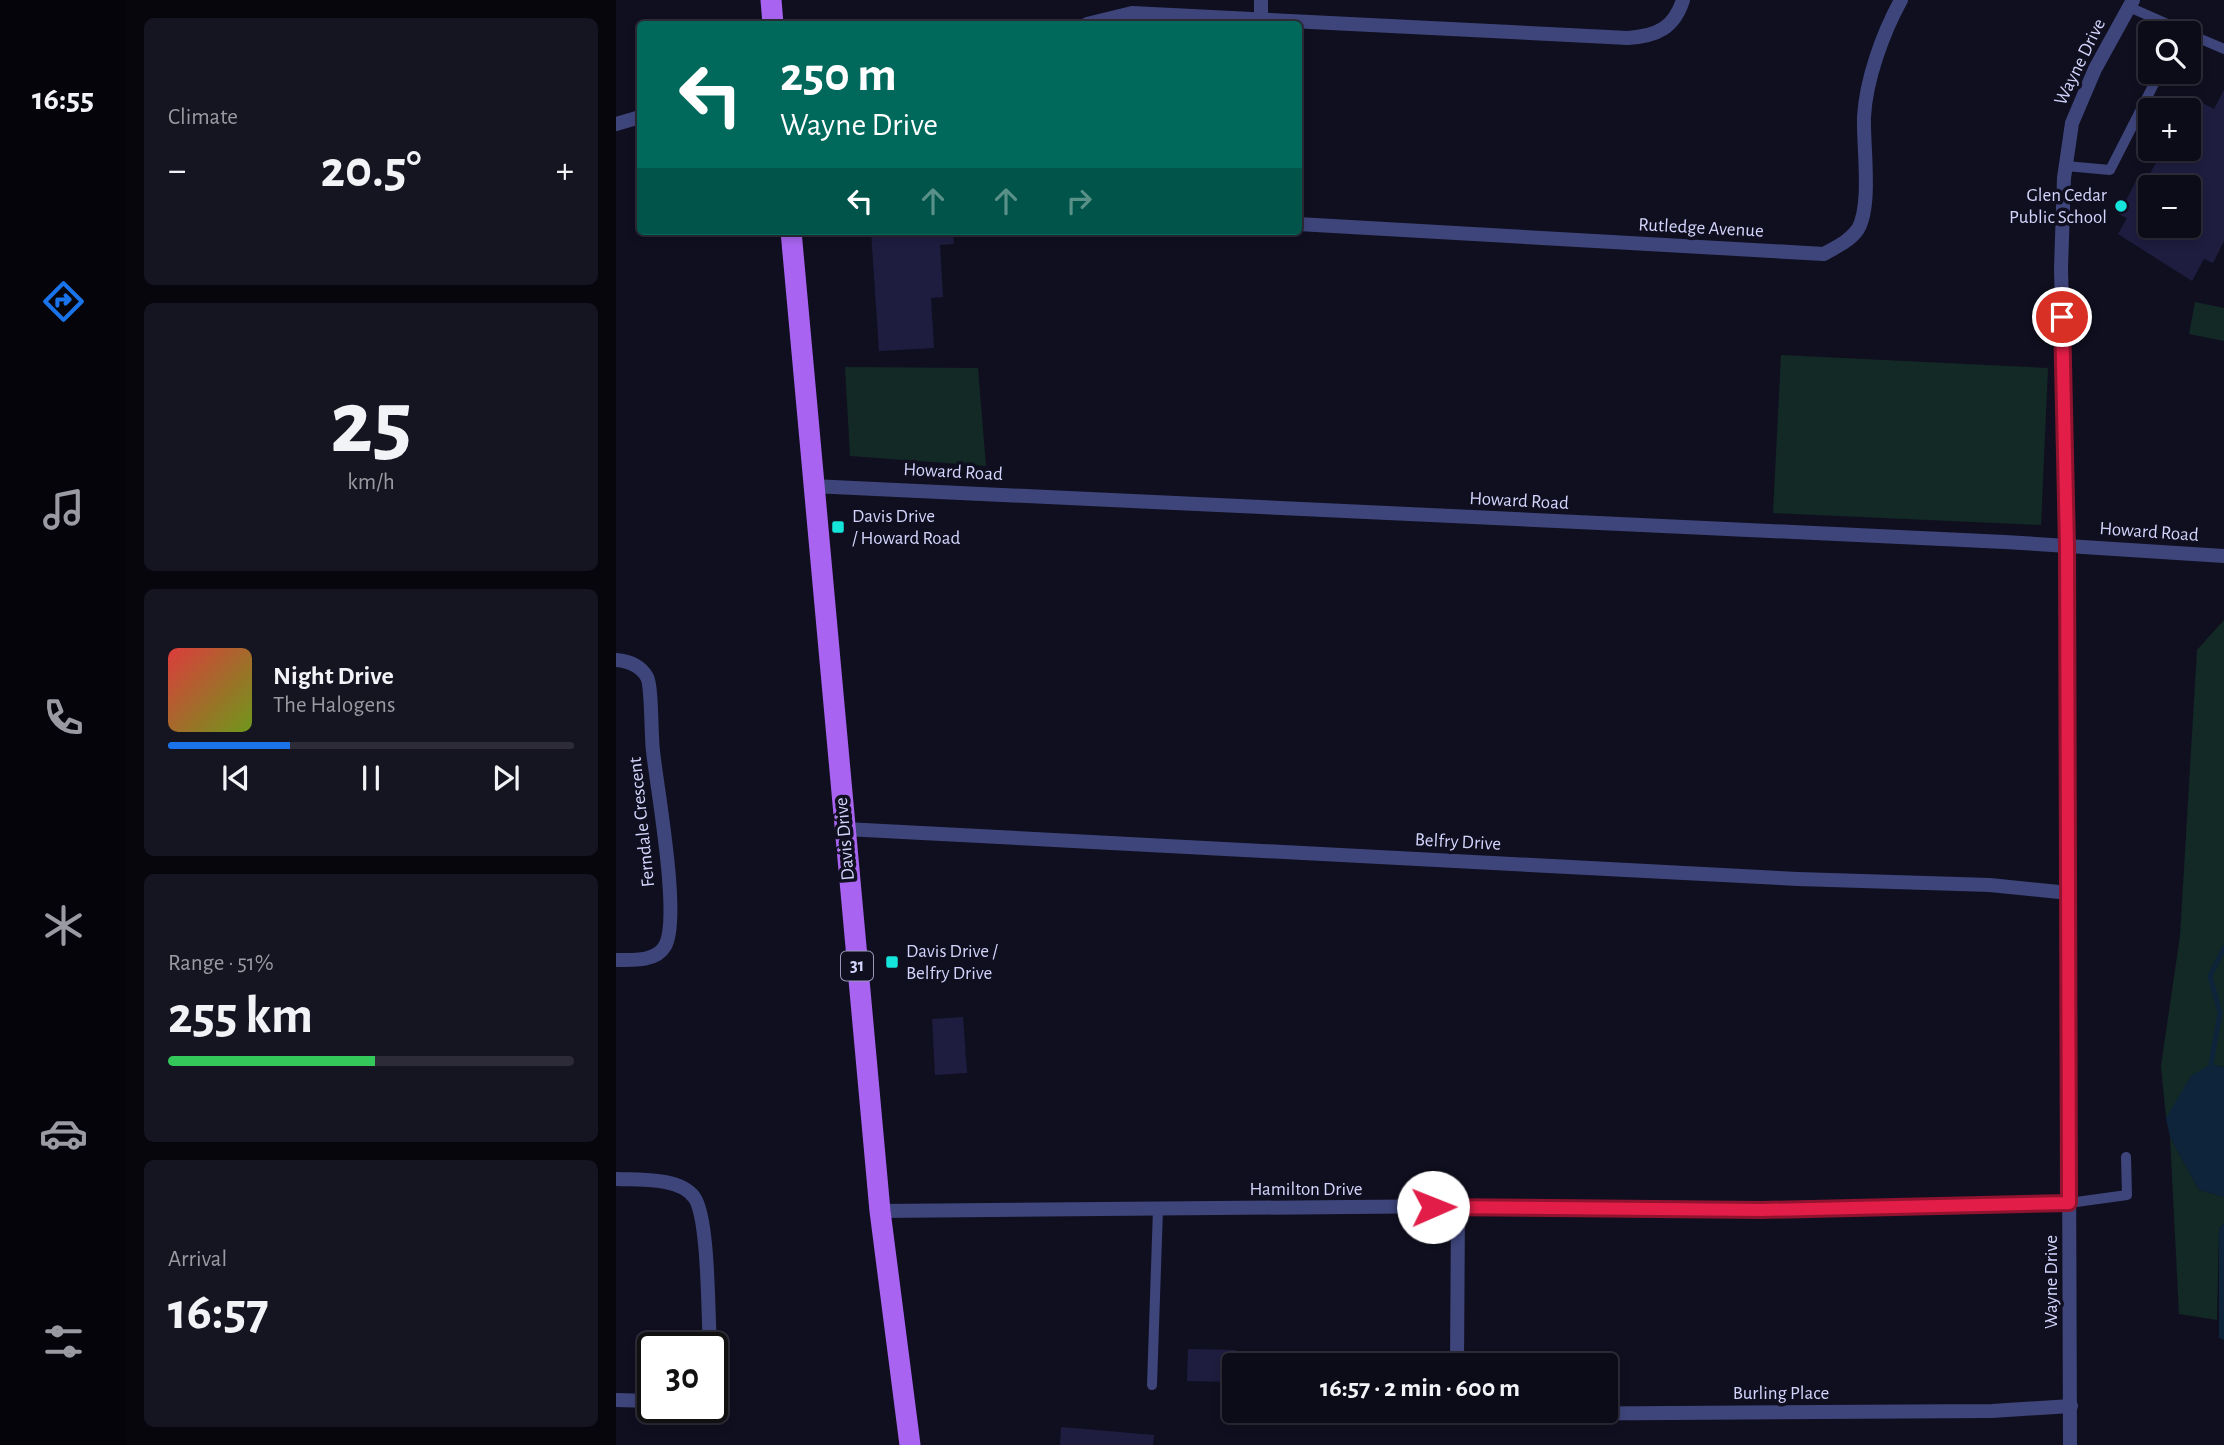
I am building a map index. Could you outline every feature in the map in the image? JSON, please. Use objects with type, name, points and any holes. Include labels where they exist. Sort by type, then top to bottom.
[{"type":"main road","points":[[771,0],[773,21]]},
{"type":"main road","name":"Davis Drive","points":[[791,235],[812,486],[880,1211],[910,1445]]},
{"type":"street","points":[[1261,0],[1261,17]]},
{"type":"street","points":[[1099,21],[1132,13],[1647,37],[1667,29],[1678,16],[1683,0]]},
{"type":"street","name":"Rutledge Avenue","points":[[1302,224],[1824,254],[1844,243],[1858,228],[1863,206],[1864,113],[1876,62],[1901,0]]},
{"type":"street","name":"Wayne Drive","points":[[2070,1445],[2067,546],[2061,268],[2066,166],[2072,123],[2095,69],[2131,3]]},
{"type":"street","points":[[616,124],[637,118]]},
{"type":"street","name":"Howard Road","points":[[812,486],[2067,546],[2224,556]]},
{"type":"street","name":"Ferndale Crescent","points":[[616,660],[639,667],[649,679],[653,750],[669,883],[670,932],[663,949],[649,959],[616,960]]},
{"type":"street","name":"Belfry Drive","points":[[845,829],[1798,879],[1990,885],[2069,893]]},
{"type":"street","points":[[616,1179],[676,1185],[694,1197],[703,1225],[709,1332]]},
{"type":"street","name":"Hamilton Drive","points":[[880,1211],[1458,1206],[1762,1210],[2069,1203]]},
{"type":"street","points":[[1457,1353],[1458,1206]]},
{"type":"street","points":[[616,1399],[637,1400]]},
{"type":"street","name":"Burling Place","points":[[1618,1414],[1964,1411],[2071,1406]]},
{"type":"lane","points":[[2131,3],[2163,21]]},
{"type":"lane","points":[[2201,40],[2224,49]]},
{"type":"lane","points":[[2066,166],[2110,170],[2154,84]]},
{"type":"lane","points":[[2069,1203],[2127,1195],[2126,1157]]},
{"type":"lane","points":[[1152,1385],[1158,1209]]},
{"type":"green space","points":[[2195,302],[2224,308],[2224,341],[2189,334]]},
{"type":"green space","points":[[1781,355],[2048,368],[2041,525],[1773,513]]},
{"type":"green space","points":[[845,367],[978,368],[986,466],[850,456]]},
{"type":"green space","points":[[2224,620],[2224,1067],[2211,1064],[2166,1118],[2161,1066],[2180,936],[2197,650]]},
{"type":"green space","points":[[2170,1137],[2199,1190],[2224,1197],[2224,1223],[2219,1229],[2217,1320],[2179,1314]]},
{"type":"water","points":[[2211,1064],[2224,1067],[2224,1197],[2199,1190],[2170,1137],[2166,1118],[2191,1076]]},
{"type":"water","points":[[2224,1223],[2224,1340],[2219,1338],[2219,1229]]},
{"type":"building","points":[[2224,90],[2224,241],[2213,263],[2204,259],[2192,281],[2118,234],[2127,218],[2119,214],[2136,181],[2138,238],[2201,238],[2201,175],[2149,175],[2157,161],[2201,161],[2201,102],[2214,109]]},
{"type":"building","points":[[871,235],[953,235],[954,244],[940,245],[943,297],[931,298],[934,348],[879,351]]},
{"type":"building","points":[[963,1017],[967,1073],[935,1075],[932,1019]]},
{"type":"building","points":[[1188,1349],[1236,1350],[1236,1353],[1222,1353],[1222,1382],[1187,1381]]},
{"type":"building","points":[[1061,1427],[1154,1435],[1153,1445],[1060,1445]]},
{"type":"waterway","points":[[2211,1064],[2220,1013],[2210,976],[2224,948]]},
{"type":"place","name":"Glen Cedar Public School","points":[[2121,206]]},
{"type":"place","name":"Davis Drive / Howard Road","points":[[838,527]]},
{"type":"place","name":"Davis Drive / Belfry Drive","points":[[892,962]]},
{"type":"route","points":[[1433,1207],[1762,1210],[2069,1203],[2067,546],[2062,317]]}]
